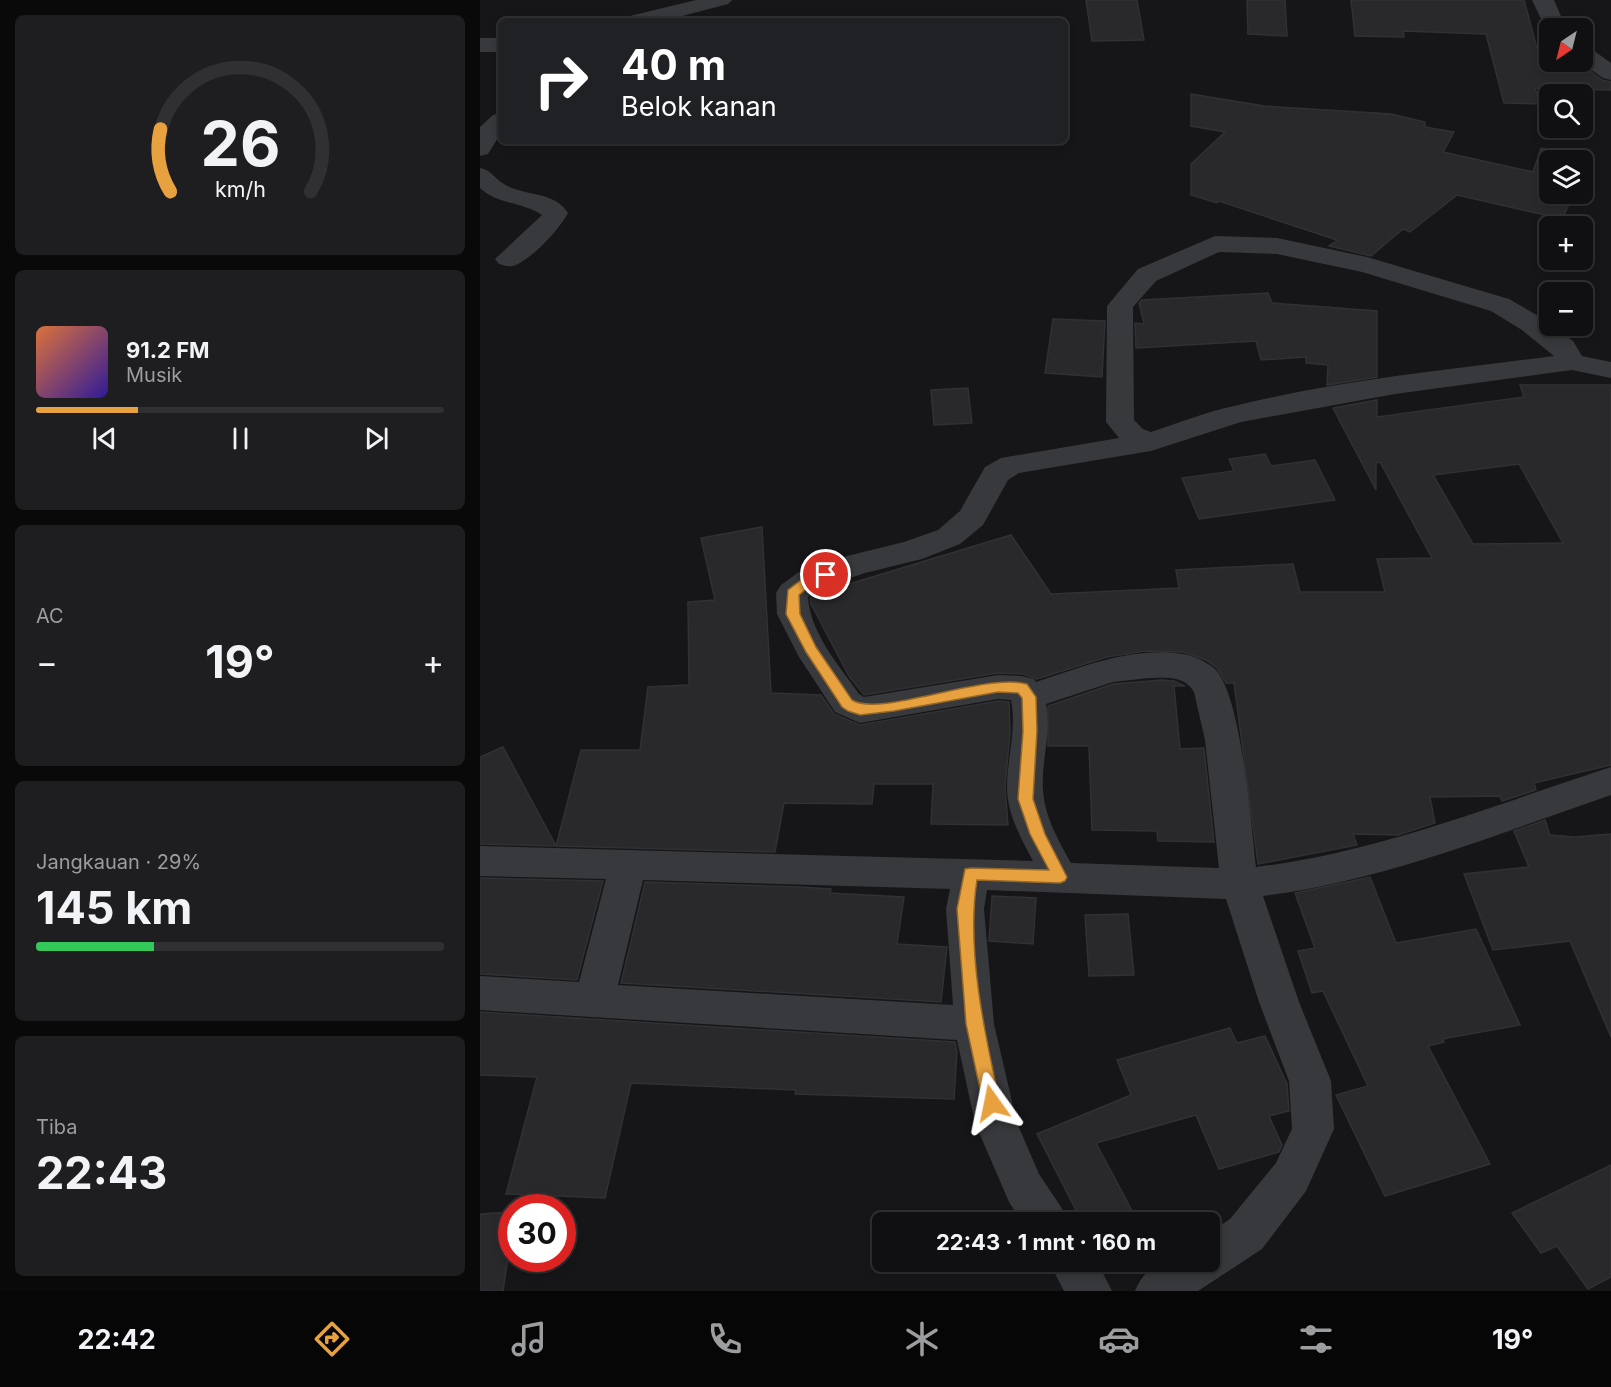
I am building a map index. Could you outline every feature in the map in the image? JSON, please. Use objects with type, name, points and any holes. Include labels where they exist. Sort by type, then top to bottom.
[{"type":"street","points":[[650,18],[721,0]]},
{"type":"street","points":[[1543,0],[1551,18]]},
{"type":"street","points":[[480,45],[498,45]]},
{"type":"street","points":[[1593,61],[1611,73]]},
{"type":"street","points":[[480,149],[489,130],[498,122]]},
{"type":"street","points":[[480,175],[496,190],[542,203],[556,213],[549,225],[508,259]]},
{"type":"street","points":[[1151,442],[1133,436],[1120,422],[1120,306],[1147,275],[1215,244],[1277,246],[1344,260],[1500,305],[1532,324],[1563,347],[1572,362]]},
{"type":"street","points":[[1060,877],[1037,834],[1025,799],[1030,731],[1029,697],[1022,688],[998,687],[894,706],[860,710],[853,708],[847,704],[811,649],[793,614],[792,593],[810,580],[858,564],[911,551],[949,537],[972,518],[996,474],[1011,465],[1151,442],[1236,414],[1395,385],[1572,362],[1611,370]]},
{"type":"street","points":[[1029,697],[1112,670],[1149,666],[1183,666],[1203,678],[1211,691],[1222,740],[1240,884],[1279,1002],[1310,1081],[1313,1129],[1292,1177],[1246,1234],[1220,1251]]},
{"type":"street","points":[[480,861],[971,874],[1240,884],[1304,876],[1390,855],[1611,781]]},
{"type":"street","points":[[594,1000],[628,864]]},
{"type":"street","points":[[971,874],[965,909],[974,1024],[996,1123],[1024,1188],[1040,1212]]},
{"type":"street","points":[[480,993],[974,1024]]},
{"type":"street","points":[[1078,1272],[1090,1291]]},
{"type":"street","points":[[1157,1291],[1188,1272]]},
{"type":"building","points":[[1086,0],[1137,0],[1144,40],[1092,41]]},
{"type":"building","points":[[1247,0],[1285,0],[1287,36],[1248,34]]},
{"type":"building","points":[[1351,0],[1524,0],[1539,52],[1539,72],[1591,72],[1602,80],[1611,82],[1611,90],[1593,90],[1593,84],[1539,84],[1539,88],[1535,88],[1539,104],[1504,103],[1486,34],[1403,31],[1404,37],[1355,36]]},
{"type":"building","points":[[1191,94],[1264,106],[1391,114],[1425,122],[1425,127],[1454,132],[1443,152],[1533,172],[1539,154],[1539,204],[1569,204],[1563,216],[1549,216],[1457,195],[1410,232],[1403,229],[1371,256],[1329,246],[1337,240],[1219,201],[1217,203],[1191,195],[1191,164],[1225,132],[1191,126]]},
{"type":"building","points":[[1268,293],[1272,303],[1377,311],[1377,377],[1327,385],[1328,365],[1306,363],[1306,357],[1261,360],[1256,341],[1136,348],[1135,323],[1144,324],[1139,303],[1142,300]]},
{"type":"building","points":[[1053,319],[1105,321],[1102,377],[1045,373]]},
{"type":"building","points":[[1520,385],[1611,385],[1611,765],[1534,783],[1536,790],[1502,801],[1500,796],[1430,797],[1435,823],[1398,835],[1353,834],[1357,845],[1258,864],[1234,683],[1226,683],[1217,668],[1206,660],[1183,652],[1145,651],[1107,657],[1037,679],[1023,674],[998,673],[864,695],[849,676],[811,604],[810,598],[816,594],[1011,535],[1051,594],[1179,588],[1176,570],[1293,564],[1300,592],[1385,592],[1377,559],[1432,558],[1380,462],[1376,463],[1376,490],[1333,408],[1377,400],[1377,417],[1524,397]],"holes":[[[1519,464],[1563,543],[1473,544],[1433,475]]]},
{"type":"building","points":[[968,388],[972,423],[934,425],[931,390]]},
{"type":"building","points":[[1265,454],[1271,466],[1315,460],[1335,500],[1199,519],[1182,478],[1234,471],[1229,459]]},
{"type":"building","points":[[762,527],[771,693],[821,695],[834,714],[860,725],[998,701],[1009,702],[1010,733],[1005,787],[1008,825],[931,824],[933,784],[874,784],[872,804],[784,803],[775,852],[556,846],[581,750],[640,750],[648,687],[689,685],[688,602],[715,600],[701,538]]},
{"type":"building","points":[[1174,681],[1185,686],[1174,686],[1180,749],[1204,748],[1214,842],[1158,841],[1157,831],[1092,830],[1089,746],[1048,746],[1048,706],[1113,684]]},
{"type":"building","points":[[503,747],[556,846],[480,844],[480,757]]},
{"type":"building","points":[[1545,820],[1550,835],[1574,837],[1611,834],[1611,1037],[1570,941],[1493,950],[1464,874],[1529,867],[1514,831]]},
{"type":"building","points":[[1370,877],[1396,943],[1476,929],[1520,1025],[1442,1039],[1444,1042],[1428,1046],[1490,1164],[1385,1196],[1336,1095],[1368,1086],[1323,991],[1312,993],[1298,951],[1315,948],[1295,893]]},
{"type":"building","points":[[480,878],[603,881],[577,980],[480,974]]},
{"type":"building","points":[[645,882],[800,887],[831,889],[830,893],[904,897],[897,944],[947,947],[941,1002],[621,983]]},
{"type":"building","points":[[992,896],[1036,898],[1033,944],[989,941]]},
{"type":"building","points":[[1128,914],[1134,975],[1089,976],[1085,915]]},
{"type":"building","points":[[480,1012],[955,1042],[957,1052],[954,1099],[795,1094],[796,1090],[631,1083],[605,1198],[576,1197],[576,1194],[506,1194],[537,1077],[480,1075]]},
{"type":"building","points":[[1230,1028],[1237,1043],[1265,1036],[1287,1084],[1289,1111],[1269,1116],[1282,1145],[1279,1152],[1219,1169],[1196,1115],[1096,1143],[1133,1212],[1077,1212],[1037,1134],[1131,1095],[1117,1060]]},
{"type":"building","points":[[1611,1165],[1611,1277],[1588,1289],[1557,1246],[1541,1253],[1512,1213]]},
{"type":"building","points":[[498,1213],[498,1272],[506,1272],[503,1291],[480,1291],[480,1214]]},
{"type":"route","points":[[826,575],[810,580],[792,593],[793,614],[811,649],[847,704],[853,708],[860,710],[894,706],[998,687],[1022,688],[1029,697],[1030,731],[1025,799],[1037,834],[1060,877],[971,874],[965,909],[974,1024],[992,1103]]}]
